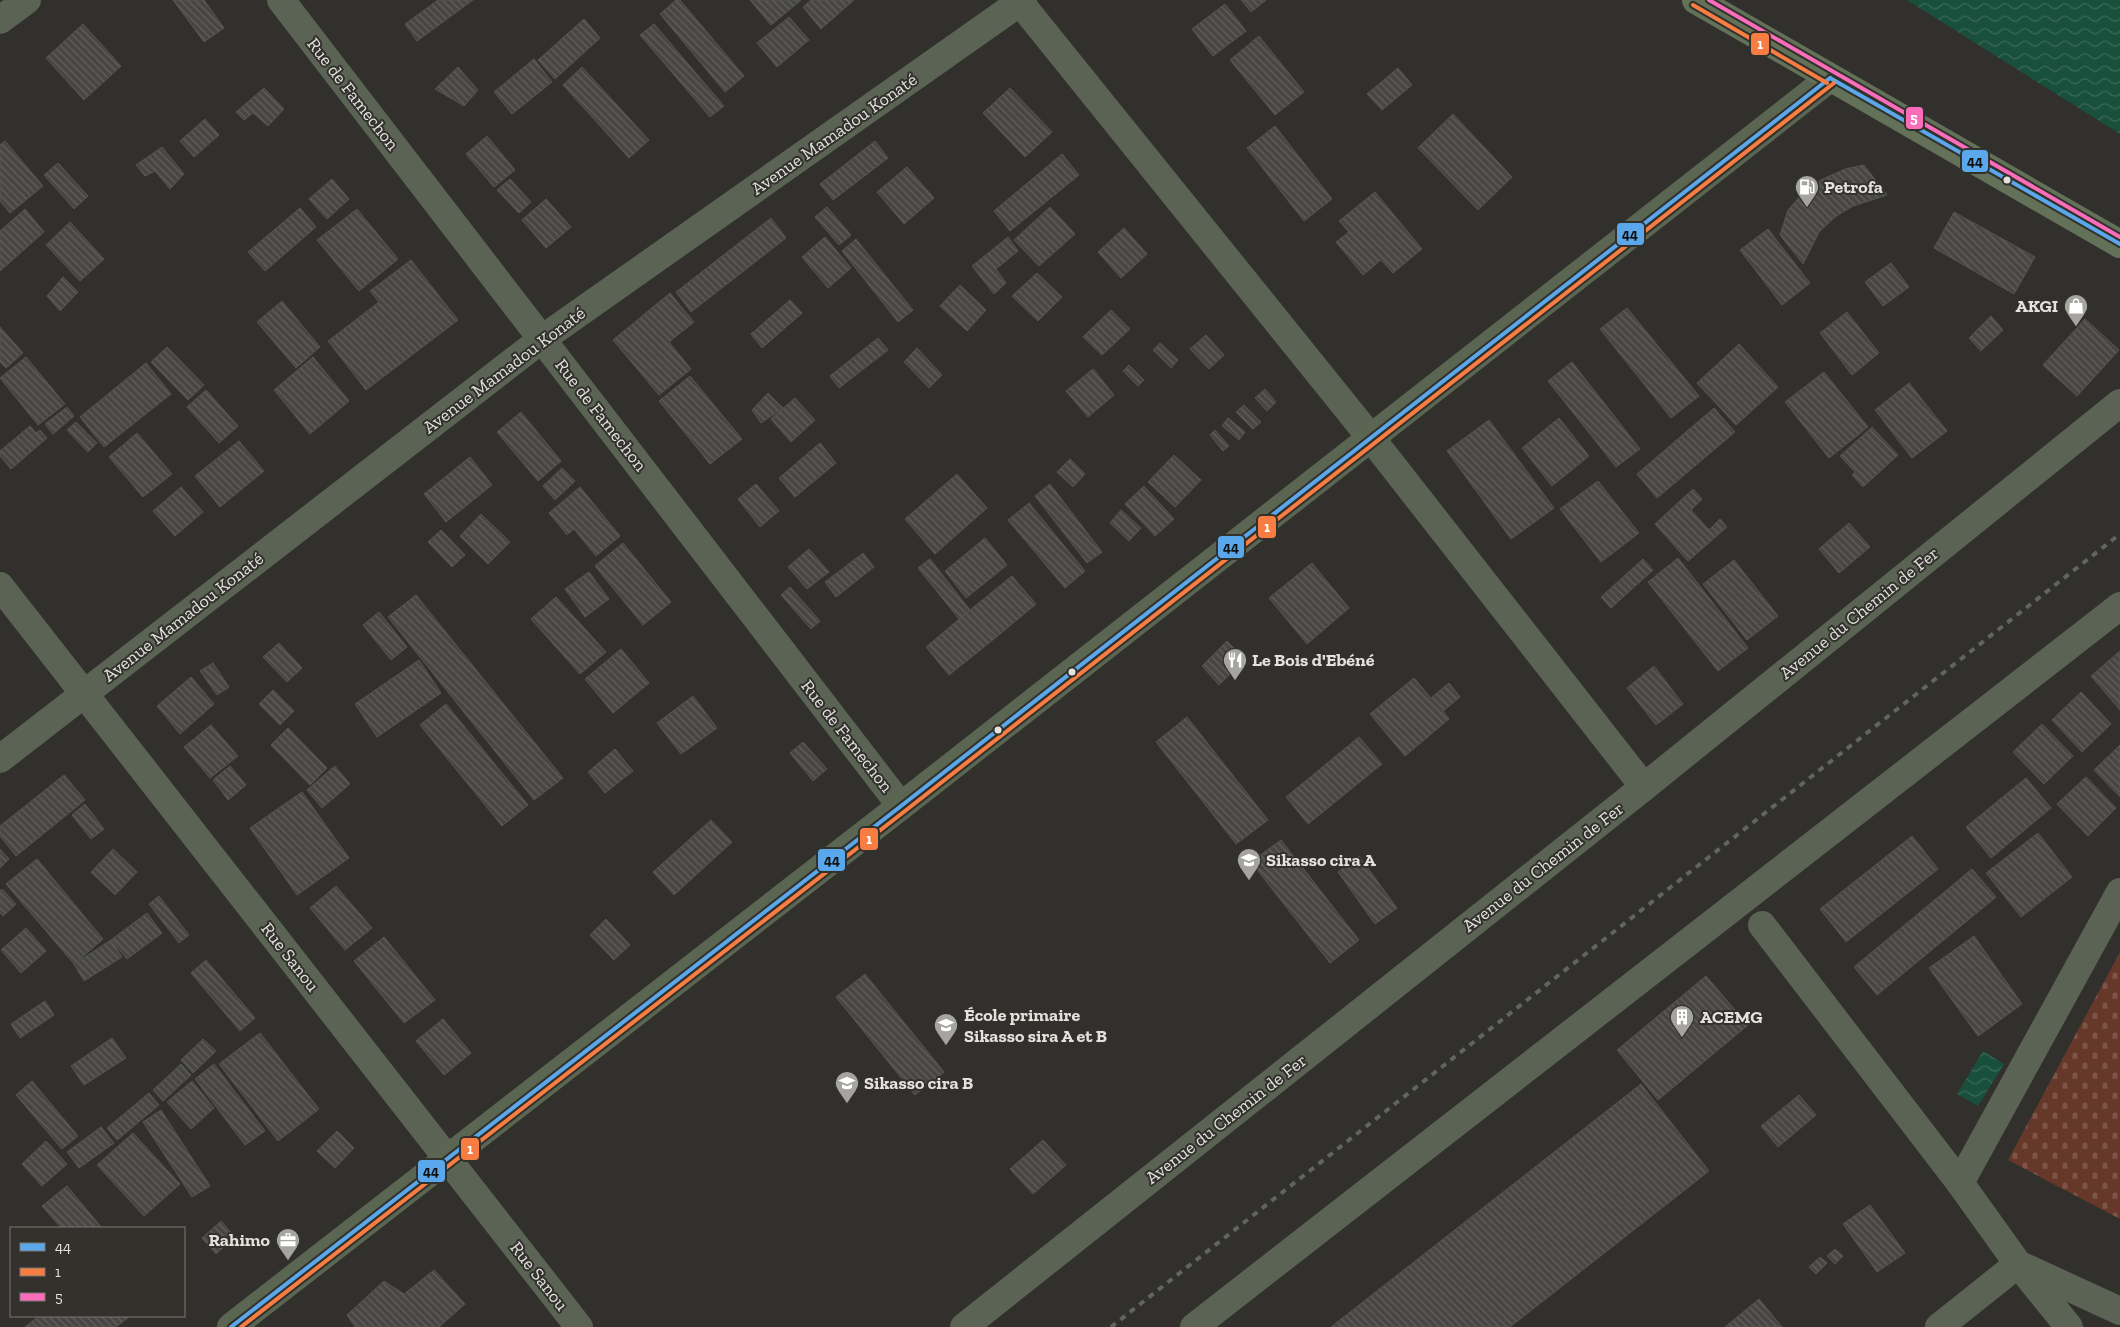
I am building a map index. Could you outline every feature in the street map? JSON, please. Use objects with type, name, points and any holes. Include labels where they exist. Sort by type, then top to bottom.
[{"type":"highway","points":[[1696,0],[2120,244]]},
{"type":"street","points":[[0,20],[27,0]]},
{"type":"street","name":"Rue de Famechon","points":[[281,0],[901,806]]},
{"type":"street","points":[[1021,1],[1371,438],[1644,787]]},
{"type":"street","name":"Avenue Mamadou Konaté","points":[[0,759],[542,338],[1021,1]]},
{"type":"street","points":[[231,1327],[448,1160],[1830,78]]},
{"type":"street","name":"Avenue du Chemin de Fer","points":[[964,1327],[1644,787],[2120,403]]},
{"type":"street","name":"Rue Sanou","points":[[0,586],[579,1327]]},
{"type":"street","points":[[1194,1327],[2120,606]]},
{"type":"street","points":[[1960,1183],[2120,892]]},
{"type":"street","points":[[1762,925],[1960,1183],[2018,1264],[2069,1327]]},
{"type":"street","points":[[2018,1264],[2120,1311]]},
{"type":"street","points":[[1939,1327],[2018,1264]]},
{"type":"green space","points":[[2120,952],[2120,1219],[2008,1160]]},
{"type":"water","points":[[1907,0],[2120,0],[2120,134]]},
{"type":"water","points":[[1983,1051],[2004,1064],[1978,1106],[1957,1094]]},
{"type":"building","points":[[173,0],[204,0],[224,28],[204,42]]},
{"type":"building","points":[[438,0],[473,0],[417,41],[405,24]]},
{"type":"building","points":[[676,0],[680,0],[744,76],[725,92],[660,14]]},
{"type":"building","points":[[750,0],[801,0],[771,25]]},
{"type":"building","points":[[811,0],[854,0],[821,29],[803,7]]},
{"type":"building","points":[[1241,0],[1266,0],[1251,12]]},
{"type":"building","points":[[1225,4],[1246,31],[1213,56],[1192,29]]},
{"type":"building","points":[[789,17],[809,40],[777,67],[757,43]]},
{"type":"building","points":[[584,19],[600,38],[555,79],[538,60]]},
{"type":"building","points":[[83,24],[121,66],[84,100],[46,58]]},
{"type":"building","points":[[654,24],[724,106],[710,117],[640,35]]},
{"type":"building","points":[[1259,36],[1304,92],[1275,115],[1230,60]]},
{"type":"building","points":[[534,59],[552,82],[512,114],[494,92]]},
{"type":"building","points":[[458,67],[478,90],[464,106],[435,89]]},
{"type":"building","points":[[582,67],[649,140],[629,158],[563,85]]},
{"type":"building","points":[[1398,68],[1412,85],[1382,110],[1367,94]]},
{"type":"building","points":[[264,88],[284,109],[268,126],[253,113],[244,120],[236,112]]},
{"type":"building","points":[[1010,88],[1052,132],[1025,157],[983,113]]},
{"type":"building","points":[[1453,114],[1512,177],[1478,210],[1418,148]]},
{"type":"building","points":[[205,119],[219,135],[194,157],[180,141]]},
{"type":"building","points":[[1275,126],[1332,199],[1304,221],[1247,148]]},
{"type":"building","points":[[487,136],[515,170],[494,187],[466,154]]},
{"type":"building","points":[[5,141],[43,186],[10,213],[0,201],[0,145]]},
{"type":"building","points":[[875,141],[888,158],[833,200],[820,184]]},
{"type":"building","points":[[162,147],[184,174],[170,189],[155,171],[145,176],[136,165]]},
{"type":"building","points":[[1062,154],[1079,175],[1010,231],[994,211]]},
{"type":"building","points":[[58,163],[88,196],[74,209],[44,175]]},
{"type":"building","points":[[1864,165],[1887,195],[1853,206],[1835,217],[1819,232],[1803,264],[1780,235],[1788,210],[1803,193],[1821,180],[1845,169]]},
{"type":"building","points":[[907,167],[934,198],[904,224],[877,192]]},
{"type":"building","points":[[332,179],[349,199],[327,219],[309,199]]},
{"type":"building","points":[[510,179],[531,202],[519,213],[497,190]]},
{"type":"building","points":[[1375,192],[1422,249],[1393,273],[1381,260],[1363,275],[1336,242],[1349,232],[1339,221]]},
{"type":"building","points":[[546,199],[571,227],[546,248],[522,220]]},
{"type":"building","points":[[827,207],[851,235],[839,245],[815,217]]},
{"type":"building","points":[[1050,207],[1075,234],[1039,266],[1014,240]]},
{"type":"building","points":[[300,208],[316,227],[265,271],[248,252]]},
{"type":"building","points":[[25,209],[44,232],[0,271],[0,231]]},
{"type":"building","points":[[357,209],[398,259],[359,291],[317,240]]},
{"type":"building","points":[[1954,212],[2035,257],[2014,294],[1934,248]]},
{"type":"building","points":[[771,218],[786,238],[691,312],[676,292]]},
{"type":"building","points":[[70,222],[104,259],[80,281],[46,245]]},
{"type":"building","points":[[1124,228],[1147,254],[1121,278],[1098,252]]},
{"type":"building","points":[[1768,229],[1810,283],[1782,305],[1740,250]]},
{"type":"building","points":[[825,237],[851,268],[828,288],[802,257]]},
{"type":"building","points":[[1008,237],[1018,251],[996,269],[1006,283],[994,294],[972,266]]},
{"type":"building","points":[[856,239],[913,310],[898,322],[842,251]]},
{"type":"building","points":[[411,260],[458,320],[366,390],[328,341],[379,302],[370,291]]},
{"type":"building","points":[[1891,263],[1909,287],[1883,306],[1865,282]]},
{"type":"building","points":[[1037,273],[1062,297],[1038,321],[1012,296]]},
{"type":"building","points":[[63,277],[78,292],[60,311],[47,296]]},
{"type":"building","points":[[960,285],[986,310],[967,331],[940,306]]},
{"type":"building","points":[[670,293],[694,322],[669,342],[691,369],[659,395],[613,340]]},
{"type":"building","points":[[790,300],[802,313],[762,348],[751,334]]},
{"type":"building","points":[[282,301],[320,347],[296,368],[257,322]]},
{"type":"building","points":[[1627,308],[1699,396],[1671,418],[1600,329]]},
{"type":"building","points":[[1111,310],[1130,329],[1102,355],[1083,337]]},
{"type":"building","points":[[1847,312],[1879,353],[1852,375],[1820,333]]},
{"type":"building","points":[[1991,316],[2003,330],[1981,351],[1969,338]]},
{"type":"building","points":[[2085,319],[2119,350],[2077,396],[2043,365]]},
{"type":"building","points":[[0,327],[23,353],[6,368],[0,362]]},
{"type":"building","points":[[1206,335],[1224,355],[1209,369],[1190,349]]},
{"type":"building","points":[[878,338],[888,350],[839,388],[830,376]]},
{"type":"building","points":[[1160,343],[1178,360],[1171,368],[1153,350]]},
{"type":"building","points":[[1739,344],[1778,387],[1736,425],[1697,383]]},
{"type":"building","points":[[167,347],[204,385],[188,400],[151,362]]},
{"type":"building","points":[[917,348],[942,375],[929,388],[904,362]]},
{"type":"building","points":[[26,357],[65,404],[38,425],[0,378]]},
{"type":"building","points":[[313,357],[349,401],[310,434],[274,390]]},
{"type":"building","points":[[1572,362],[1640,449],[1616,467],[1548,381]]},
{"type":"building","points":[[146,363],[171,394],[104,447],[80,417]]},
{"type":"building","points":[[1129,365],[1144,380],[1138,386],[1123,371]]},
{"type":"building","points":[[1093,369],[1114,395],[1088,417],[1066,391]]},
{"type":"building","points":[[1824,372],[1868,427],[1829,458],[1785,402]]},
{"type":"building","points":[[690,376],[742,439],[710,464],[659,401]]},
{"type":"building","points":[[1909,383],[1947,431],[1912,458],[1875,410]]},
{"type":"building","points":[[1265,389],[1276,402],[1267,411],[1255,398]]},
{"type":"building","points":[[206,390],[238,426],[219,443],[187,407]]},
{"type":"building","points":[[768,393],[783,408],[761,423],[752,410]]},
{"type":"building","points":[[795,398],[815,420],[791,442],[771,419]]},
{"type":"building","points":[[1244,405],[1261,422],[1253,429],[1236,412]]},
{"type":"building","points":[[67,407],[74,416],[53,434],[45,424]]},
{"type":"building","points":[[1714,408],[1735,432],[1657,498],[1637,474]]},
{"type":"building","points":[[521,412],[561,461],[538,481],[497,432]]},
{"type":"building","points":[[1228,418],[1245,432],[1239,440],[1222,426]]},
{"type":"building","points":[[1559,418],[1589,456],[1552,486],[1522,448]]},
{"type":"building","points":[[1489,420],[1554,508],[1511,539],[1447,451]]},
{"type":"building","points":[[76,422],[97,443],[88,452],[67,430]]},
{"type":"building","points":[[30,426],[36,433],[40,430],[47,438],[11,469],[0,456],[0,451]]},
{"type":"building","points":[[1872,427],[1898,455],[1863,487],[1852,475],[1855,472],[1840,456]]},
{"type":"building","points":[[1215,430],[1229,446],[1223,451],[1210,435]]},
{"type":"building","points":[[137,433],[172,474],[143,497],[109,457]]},
{"type":"building","points":[[239,441],[264,471],[220,507],[195,476]]},
{"type":"building","points":[[820,443],[836,463],[795,497],[779,478]]},
{"type":"building","points":[[1174,455],[1201,480],[1175,507],[1148,482]]},
{"type":"building","points":[[470,457],[492,485],[446,522],[424,494]]},
{"type":"building","points":[[1070,459],[1085,474],[1073,487],[1057,472]]},
{"type":"building","points":[[562,468],[575,481],[555,500],[543,486]]},
{"type":"building","points":[[957,474],[987,508],[935,554],[905,519]]},
{"type":"building","points":[[1598,481],[1639,533],[1601,562],[1560,509]]},
{"type":"building","points":[[756,484],[779,511],[760,527],[738,499]]},
{"type":"building","points":[[1050,484],[1102,552],[1087,563],[1035,496]]},
{"type":"building","points":[[1144,486],[1174,519],[1155,536],[1125,504]]},
{"type":"building","points":[[181,487],[203,512],[175,536],[153,511]]},
{"type":"building","points":[[580,487],[620,536],[596,556],[574,529],[567,535],[549,513]]},
{"type":"building","points":[[1693,489],[1702,499],[1691,510],[1709,530],[1720,519],[1727,527],[1688,561],[1655,524]]},
{"type":"building","points":[[1029,503],[1085,571],[1065,588],[1008,520]]},
{"type":"building","points":[[1121,510],[1141,528],[1129,541],[1110,523]]},
{"type":"building","points":[[481,514],[510,542],[488,564],[460,536]]},
{"type":"building","points":[[1849,523],[1870,547],[1839,573],[1819,549]]},
{"type":"building","points":[[441,530],[465,555],[452,567],[428,542]]},
{"type":"building","points":[[985,538],[1007,565],[966,598],[945,571]]},
{"type":"building","points":[[623,543],[671,602],[643,625],[595,566]]},
{"type":"building","points":[[809,549],[829,572],[807,589],[788,567]]},
{"type":"building","points":[[863,553],[874,567],[836,597],[825,582]]},
{"type":"building","points":[[1678,558],[1748,648],[1718,671],[1648,582]]},
{"type":"building","points":[[930,559],[970,610],[959,619],[918,568]]},
{"type":"building","points":[[1643,559],[1653,570],[1611,608],[1601,597]]},
{"type":"building","points":[[1734,560],[1778,616],[1747,640],[1703,584]]},
{"type":"building","points":[[1312,563],[1349,608],[1307,644],[1269,598]]},
{"type":"building","points":[[589,572],[609,599],[585,617],[565,589]]},
{"type":"building","points":[[1012,576],[1036,604],[994,639],[970,610]]},
{"type":"building","points":[[790,587],[820,621],[811,629],[781,595]]},
{"type":"building","points":[[416,595],[563,778],[534,800],[388,617]]},
{"type":"building","points":[[556,597],[606,652],[580,674],[531,619]]},
{"type":"building","points":[[970,610],[994,639],[949,675],[926,647]]},
{"type":"building","points":[[379,612],[407,647],[391,660],[363,625]]},
{"type":"building","points":[[1227,641],[1245,660],[1219,685],[1202,666]]},
{"type":"building","points":[[279,643],[302,668],[287,682],[263,657]]},
{"type":"building","points":[[621,649],[649,683],[613,713],[585,679]]},
{"type":"building","points":[[2120,651],[2120,710],[2091,676]]},
{"type":"building","points":[[419,660],[441,693],[377,737],[355,704]]},
{"type":"building","points":[[213,663],[229,687],[217,695],[200,671]]},
{"type":"building","points":[[1654,666],[1683,704],[1656,725],[1627,688]]},
{"type":"building","points":[[191,677],[214,704],[180,734],[157,706]]},
{"type":"building","points":[[1414,678],[1431,698],[1449,683],[1460,697],[1443,711],[1449,719],[1405,756],[1370,714]]},
{"type":"building","points":[[273,690],[294,711],[280,725],[259,704]]},
{"type":"building","points":[[2081,692],[2111,724],[2082,752],[2052,720]]},
{"type":"building","points":[[693,696],[717,728],[681,754],[657,723]]},
{"type":"building","points":[[446,704],[528,805],[502,826],[420,725]]},
{"type":"building","points":[[1187,717],[1268,820],[1236,844],[1156,742]]},
{"type":"building","points":[[2042,724],[2073,756],[2044,784],[2013,752]]},
{"type":"building","points":[[211,725],[238,756],[210,778],[184,747]]},
{"type":"building","points":[[288,728],[327,768],[310,785],[271,745]]},
{"type":"building","points":[[1359,737],[1382,764],[1308,824],[1286,797]]},
{"type":"building","points":[[803,742],[827,769],[813,781],[790,753]]},
{"type":"building","points":[[2120,745],[2120,797],[2094,770]]},
{"type":"building","points":[[615,749],[633,771],[605,793],[588,772]]},
{"type":"building","points":[[230,766],[246,785],[228,800],[213,780]]},
{"type":"building","points":[[335,766],[350,784],[322,808],[307,790]]},
{"type":"building","points":[[64,775],[85,800],[16,856],[0,836],[0,826]]},
{"type":"building","points":[[2086,777],[2116,808],[2088,836],[2057,804]]},
{"type":"building","points":[[2026,778],[2051,808],[1991,858],[1966,827]]},
{"type":"building","points":[[302,792],[349,858],[297,895],[250,828]]},
{"type":"building","points":[[85,804],[104,829],[91,839],[72,815]]},
{"type":"building","points":[[711,820],[732,842],[674,895],[653,872]]},
{"type":"building","points":[[2038,833],[2072,877],[2021,917],[1986,873]]},
{"type":"building","points":[[1912,836],[1938,869],[1846,942],[1820,909]]},
{"type":"building","points":[[1281,840],[1359,940],[1330,963],[1251,862]]},
{"type":"building","points":[[0,849],[9,859],[0,868]]},
{"type":"building","points":[[113,849],[137,872],[115,895],[91,872]]},
{"type":"building","points":[[1359,856],[1397,908],[1375,924],[1338,872]]},
{"type":"building","points":[[37,859],[103,939],[74,964],[6,884]]},
{"type":"building","points":[[1972,869],[1996,897],[1877,995],[1854,967]]},
{"type":"building","points":[[336,886],[372,928],[345,950],[310,908]]},
{"type":"building","points":[[2,889],[16,904],[3,916],[0,913],[0,891]]},
{"type":"building","points":[[159,896],[189,935],[179,943],[149,904]]},
{"type":"building","points":[[147,913],[162,933],[127,959],[111,940]]},
{"type":"building","points":[[606,919],[630,945],[614,960],[590,935]]},
{"type":"building","points":[[26,928],[46,951],[21,973],[1,950]]},
{"type":"building","points":[[1974,936],[2022,1004],[1978,1036],[1929,968]]},
{"type":"building","points":[[384,937],[435,1000],[404,1023],[354,961]]},
{"type":"building","points":[[111,940],[122,957],[84,981],[74,964]]},
{"type":"building","points":[[206,960],[255,1018],[240,1031],[191,973]]},
{"type":"building","points":[[865,974],[944,1072],[915,1095],[836,997]]},
{"type":"building","name":"ACEMG","points":[[1706,976],[1748,1025],[1658,1100],[1617,1050]]},
{"type":"building","points":[[45,1001],[54,1015],[20,1038],[11,1024]]},
{"type":"building","points":[[443,1019],[471,1053],[444,1075],[416,1041]]},
{"type":"building","points":[[260,1033],[319,1109],[278,1141],[219,1064]]},
{"type":"building","points":[[112,1038],[126,1058],[84,1085],[71,1066]]},
{"type":"building","points":[[203,1039],[216,1051],[193,1073],[181,1060]]},
{"type":"building","points":[[181,1064],[191,1075],[163,1101],[153,1090]]},
{"type":"building","points":[[214,1064],[265,1131],[245,1145],[195,1079]]},
{"type":"building","points":[[32,1081],[78,1136],[62,1149],[16,1095]]},
{"type":"building","points":[[192,1081],[214,1108],[191,1129],[167,1102]]},
{"type":"building","points":[[1641,1084],[1709,1171],[1510,1327],[1331,1327]]},
{"type":"building","points":[[149,1093],[159,1105],[117,1140],[107,1128]]},
{"type":"building","points":[[1799,1095],[1816,1115],[1778,1147],[1761,1126]]},
{"type":"building","points":[[161,1110],[210,1186],[192,1197],[143,1122]]},
{"type":"building","points":[[101,1127],[114,1143],[79,1168],[67,1152]]},
{"type":"building","points":[[337,1131],[354,1148],[335,1168],[317,1151]]},
{"type":"building","points":[[133,1133],[180,1184],[144,1216],[97,1165]]},
{"type":"building","points":[[1043,1140],[1066,1165],[1033,1194],[1010,1169]]},
{"type":"building","points":[[46,1141],[67,1164],[42,1186],[22,1164]]},
{"type":"building","points":[[67,1186],[101,1227],[60,1227],[42,1206]]},
{"type":"building","points":[[1870,1205],[1905,1253],[1877,1272],[1843,1224]]},
{"type":"building","points":[[221,1221],[235,1237],[216,1254],[202,1238]]},
{"type":"building","points":[[1835,1249],[1843,1256],[1835,1264],[1827,1256]]},
{"type":"building","points":[[1820,1257],[1827,1263],[1816,1274],[1809,1267]]},
{"type":"building","points":[[434,1270],[465,1304],[439,1327],[355,1327],[347,1315],[384,1281],[404,1294]]},
{"type":"building","points":[[1759,1299],[1782,1327],[1725,1327]]},
{"type":"building","points":[[38,1317],[129,1317],[116,1327],[25,1327]]},
{"type":"railway","points":[[1111,1327],[2120,534]]},
{"type":"transit line","name":"5","points":[[1709,0],[2120,237]]},
{"type":"transit line","name":"1","points":[[1693,5],[1827,83]]},
{"type":"transit line","name":"44","points":[[1830,78],[2120,244]]},
{"type":"transit line","name":"44","points":[[231,1327],[901,806],[1830,78]]},
{"type":"transit line","name":"1","points":[[241,1327],[905,811],[1834,83]]},
{"type":"place","name":"Petrofa","points":[[1807,208]]},
{"type":"place","name":"AKGI","points":[[2076,327]]},
{"type":"place","name":"Le Bois d'Ebéné","points":[[1235,681]]},
{"type":"place","name":"Sikasso cira A","points":[[1249,881]]},
{"type":"place","name":"ACEMG","points":[[1682,1038]]},
{"type":"place","name":"École primaire Sikasso sira A et B","points":[[946,1046]]},
{"type":"place","name":"Sikasso cira B","points":[[847,1104]]},
{"type":"place","name":"Rahimo","points":[[288,1261]]}]
